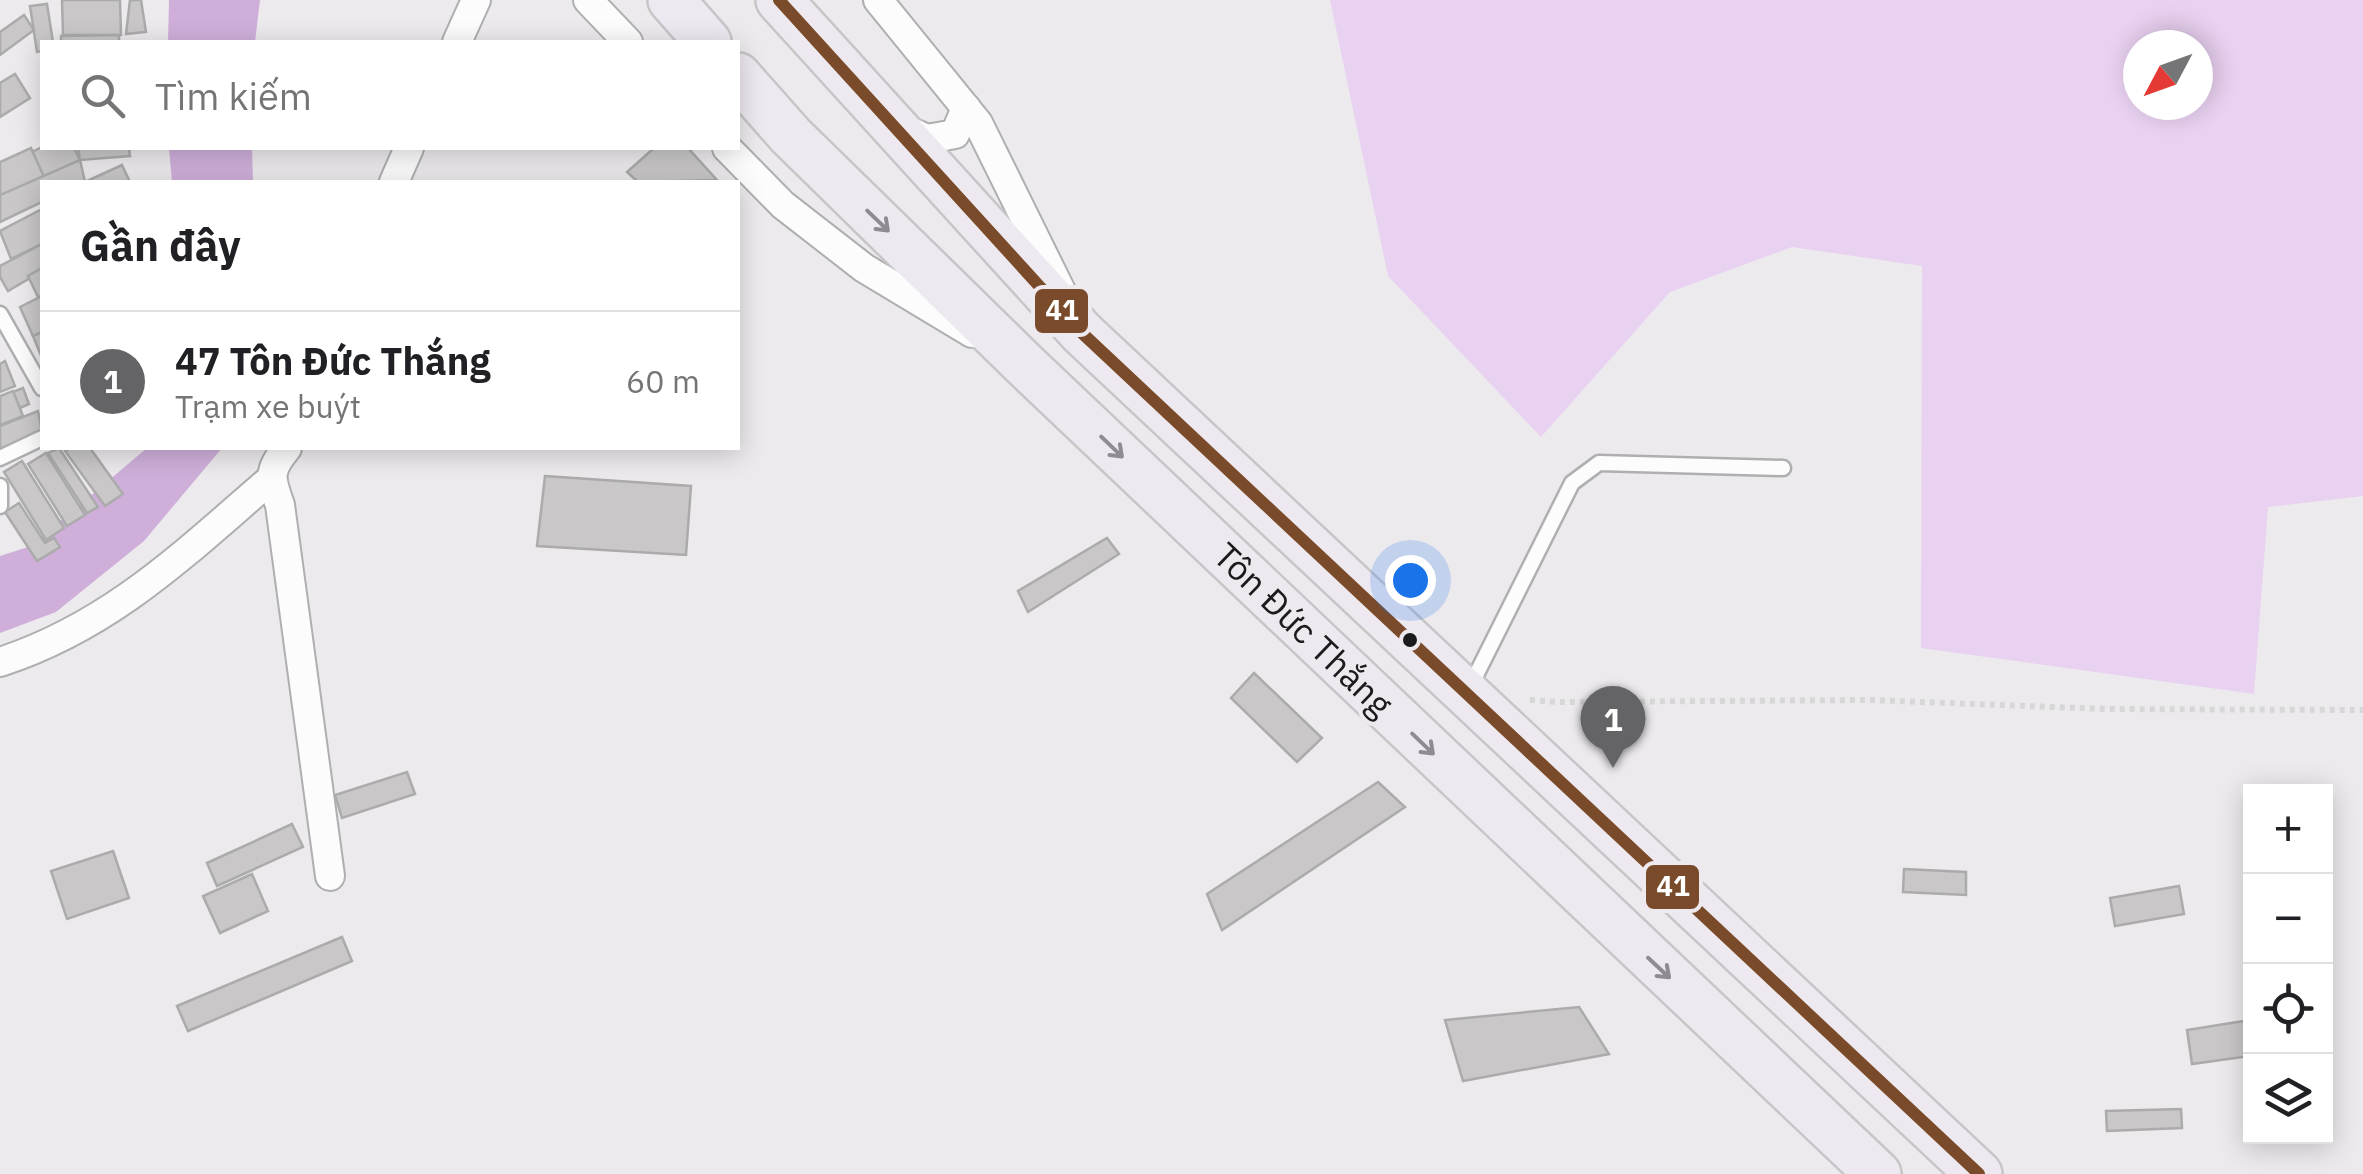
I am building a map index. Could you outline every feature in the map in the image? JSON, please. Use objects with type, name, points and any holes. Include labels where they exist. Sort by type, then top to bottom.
[{"type":"highway","points":[[670,0],[706,40]]},
{"type":"highway","name":"Tôn Đức Thắng","points":[[778,0],[1082,333],[1979,1174]]},
{"type":"highway","name":"Tôn Đức Thắng","points":[[740,78],[790,136],[1025,365],[1878,1174]]},
{"type":"street","points":[[458,40],[476,0]]},
{"type":"street","points":[[588,0],[626,40]]},
{"type":"street","points":[[878,0],[978,123],[1082,333]]},
{"type":"street","points":[[890,122],[927,139],[955,134],[966,108]]},
{"type":"street","points":[[395,180],[409,150]]},
{"type":"street","points":[[729,150],[801,220],[864,268],[1025,365]]},
{"type":"street","points":[[801,220],[828,215],[834,203],[834,178]]},
{"type":"street","points":[[0,662],[68,633],[123,603],[278,463]]},
{"type":"street","points":[[278,463],[280,505],[330,876]]},
{"type":"lane","points":[[0,314],[40,384]]},
{"type":"lane","points":[[0,458],[40,439]]},
{"type":"lane","points":[[1467,694],[1572,483],[1598,463],[1783,468]]},
{"type":"lane","points":[[0,486],[0,506]]},
{"type":"path","points":[[1467,694],[1558,702],[1869,700],[2106,709],[2363,710]]},
{"type":"shaded area","points":[[169,0],[260,0],[255,40],[168,40]]},
{"type":"shaded area","points":[[1330,0],[2363,0],[2363,496],[2268,507],[2254,694],[1921,648],[1922,266],[1792,247],[1670,292],[1541,437],[1388,276]]},
{"type":"shaded area","points":[[169,150],[252,150],[253,180],[172,180]]},
{"type":"shaded area","points":[[145,450],[220,450],[144,541],[56,612],[0,633],[0,556],[31,546]]},
{"type":"building","points":[[62,0],[120,0],[121,35],[63,35]]},
{"type":"building","points":[[130,0],[141,0],[146,32],[126,34]]},
{"type":"building","points":[[47,4],[53,40],[40,40],[37,52],[30,6]]},
{"type":"building","points":[[24,15],[34,30],[0,55],[0,32]]},
{"type":"building","points":[[119,35],[119,40],[61,40],[61,36]]},
{"type":"building","points":[[15,74],[30,98],[0,117],[0,83]]},
{"type":"building","points":[[31,148],[44,177],[0,197],[0,162]]},
{"type":"building","points":[[40,148],[75,150],[80,160],[44,177],[32,152]]},
{"type":"building","points":[[78,150],[129,150],[130,156],[80,160]]},
{"type":"building","points":[[652,150],[690,150],[717,180],[636,180],[627,172]]},
{"type":"building","points":[[80,160],[85,180],[40,180],[40,203],[0,222],[0,195]]},
{"type":"building","points":[[122,165],[129,180],[89,180]]},
{"type":"building","points":[[40,210],[40,245],[11,259],[0,231]]},
{"type":"building","points":[[40,245],[40,272],[8,291],[0,277],[0,266]]},
{"type":"building","points":[[40,269],[40,296],[38,297],[28,276]]},
{"type":"building","points":[[40,297],[40,333],[33,336],[20,307]]},
{"type":"building","points":[[40,333],[40,353],[33,336]]},
{"type":"building","points":[[5,361],[15,386],[0,392],[0,364]]},
{"type":"building","points":[[23,388],[29,404],[20,408],[13,392]]},
{"type":"building","points":[[13,391],[23,416],[0,425],[0,396]]},
{"type":"building","points":[[38,411],[40,434],[0,450],[0,426]]},
{"type":"building","points":[[60,450],[98,507],[87,513],[48,453]]},
{"type":"building","points":[[91,450],[123,494],[105,506],[65,451]]},
{"type":"building","points":[[46,453],[85,515],[67,526],[28,464]]},
{"type":"building","points":[[22,461],[64,528],[46,540],[4,472]]},
{"type":"building","points":[[545,476],[691,486],[686,555],[537,546]]},
{"type":"building","points":[[19,503],[45,543],[54,538],[60,547],[37,561],[5,512]]},
{"type":"building","points":[[1107,538],[1119,554],[1028,612],[1018,591]]},
{"type":"building","points":[[1254,673],[1322,738],[1297,762],[1231,698]]},
{"type":"building","points":[[407,772],[415,794],[342,818],[335,795]]},
{"type":"building","points":[[1378,782],[1405,807],[1222,930],[1207,894]]},
{"type":"building","points":[[292,824],[303,847],[217,886],[207,863]]},
{"type":"building","points":[[113,851],[129,898],[67,919],[51,871]]},
{"type":"building","points":[[1904,869],[1966,872],[1966,895],[1903,892]]},
{"type":"building","points":[[252,874],[268,911],[220,933],[203,896]]},
{"type":"building","points":[[2179,886],[2184,914],[2115,926],[2110,898]]},
{"type":"building","points":[[342,937],[352,961],[188,1031],[177,1006]]},
{"type":"building","points":[[1579,1007],[1609,1054],[1463,1081],[1445,1020]]},
{"type":"building","points":[[2243,1021],[2243,1057],[2192,1064],[2187,1030]]},
{"type":"building","points":[[2181,1109],[2182,1128],[2107,1131],[2106,1111]]},
{"type":"transit line","name":"41","points":[[779,0],[1082,333],[1979,1174]]},
{"type":"place","name":"47 Tôn Đức Thắng","points":[[1613,768]]}]
